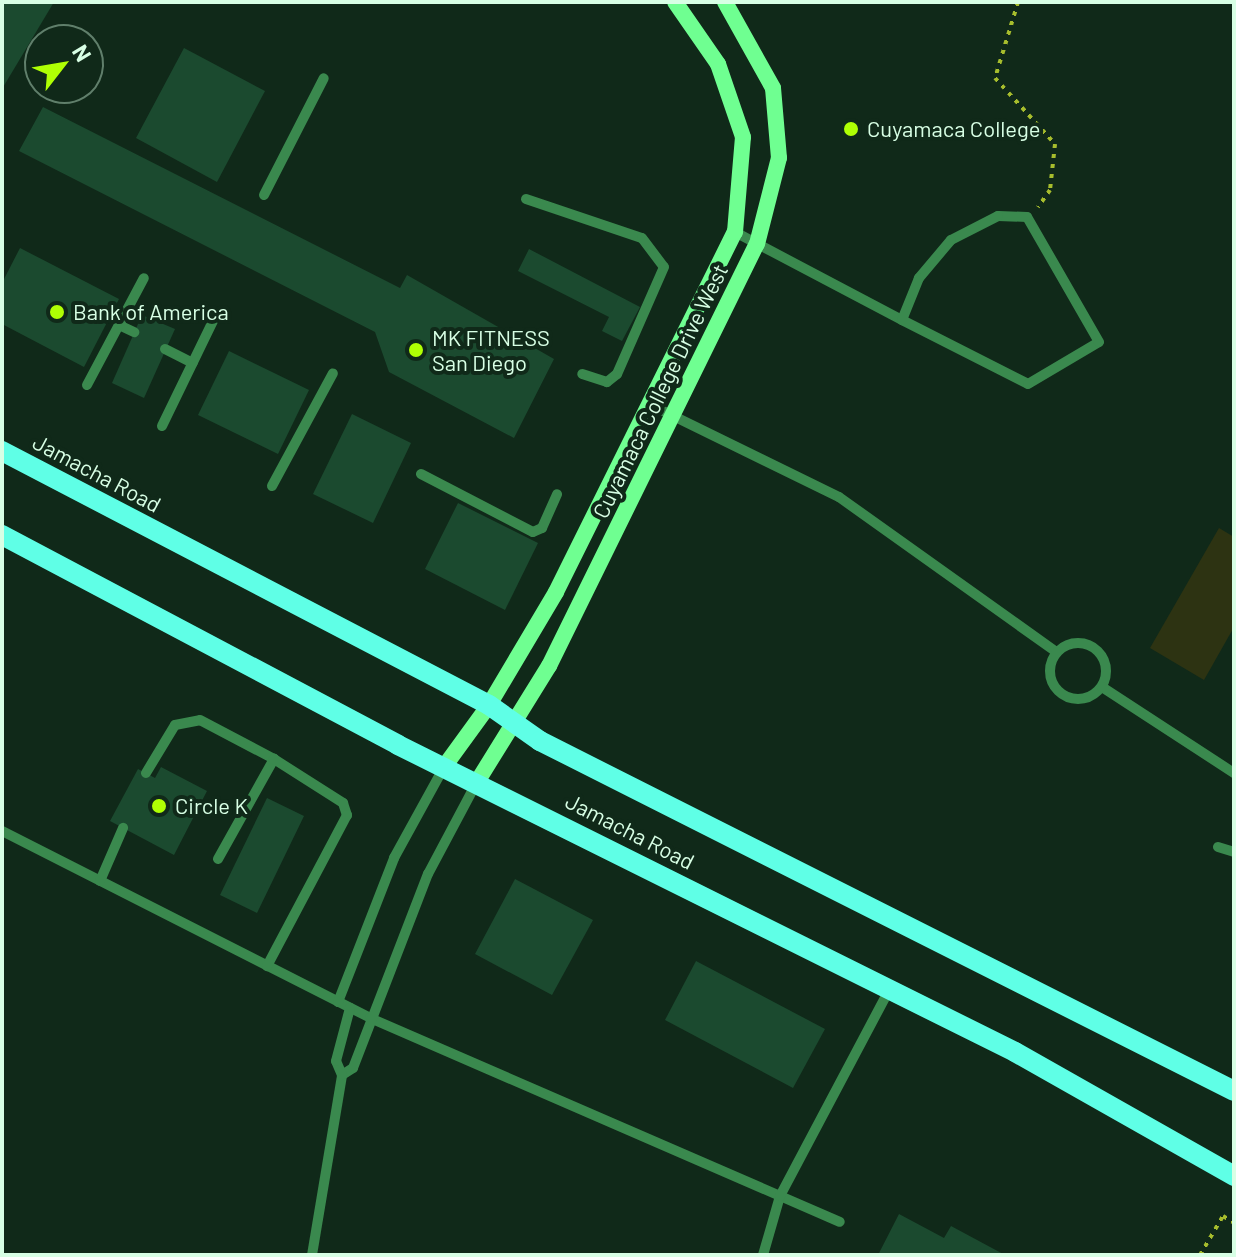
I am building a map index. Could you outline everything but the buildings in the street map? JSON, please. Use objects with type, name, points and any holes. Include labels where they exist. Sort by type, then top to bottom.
[{"type":"main road","name":"Jamacha Road","points":[[2,451],[489,705],[540,741],[1234,1091]]},
{"type":"main road","name":"Jamacha Road","points":[[2,535],[444,767],[890,988],[1234,1176]]},
{"type":"street","name":"Cuyamaca College Drive West","points":[[444,767],[489,705],[653,406],[735,232],[743,137],[718,64],[675,2]]},
{"type":"street","name":"Cuyamaca College Drive West","points":[[477,782],[517,723],[674,416],[757,244],[779,158],[773,88],[725,2]]},
{"type":"lane","points":[[264,195],[324,78]]},
{"type":"lane","points":[[526,199],[642,238],[664,267],[617,374],[607,382],[582,374]]},
{"type":"lane","points":[[735,232],[902,320],[1028,384],[1099,342],[1027,217],[998,216],[951,240],[919,278],[902,320]]},
{"type":"lane","points":[[87,385],[144,278]]},
{"type":"lane","points":[[162,426],[216,315]]},
{"type":"lane","points":[[119,325],[134,332]]},
{"type":"lane","points":[[165,349],[193,363]]},
{"type":"lane","points":[[272,486],[333,373]]},
{"type":"lane","points":[[653,406],[839,497],[1056,652]]},
{"type":"lane","points":[[421,474],[533,532],[542,528],[557,494]]},
{"type":"lane","points":[[1070,643],[1087,644],[1101,654],[1107,670],[1102,687],[1086,699],[1061,694],[1049,672],[1056,652],[1070,643]]},
{"type":"lane","points":[[1102,687],[1234,773]]},
{"type":"lane","points":[[146,773],[175,725],[200,720],[335,792],[347,815],[267,966]]},
{"type":"lane","points":[[218,859],[274,759]]},
{"type":"lane","points":[[338,1002],[394,858],[444,767]]},
{"type":"lane","points":[[342,1075],[353,1068],[428,874],[477,782]]},
{"type":"lane","points":[[100,881],[123,828]]},
{"type":"lane","points":[[2,831],[370,1018],[840,1222]]},
{"type":"lane","points":[[1218,847],[1234,852]]},
{"type":"lane","points":[[763,1255],[780,1196],[890,988]]},
{"type":"lane","points":[[312,1255],[342,1075],[336,1061],[350,1008]]},
{"type":"path","points":[[1018,2],[995,78],[1055,144],[1050,190],[1027,217]]},
{"type":"path","points":[[1200,1255],[1223,1216],[1234,1223]]},
{"type":"green space","points":[[1219,528],[1234,537],[1234,627],[1204,680],[1150,648]]},
{"type":"place","name":"Cuyamaca College","points":[[851,129]]},
{"type":"place","name":"Bank of America","points":[[57,312]]},
{"type":"place","name":"MK FITNESS San Diego","points":[[416,350]]},
{"type":"place","name":"Circle K","points":[[159,806]]}]
